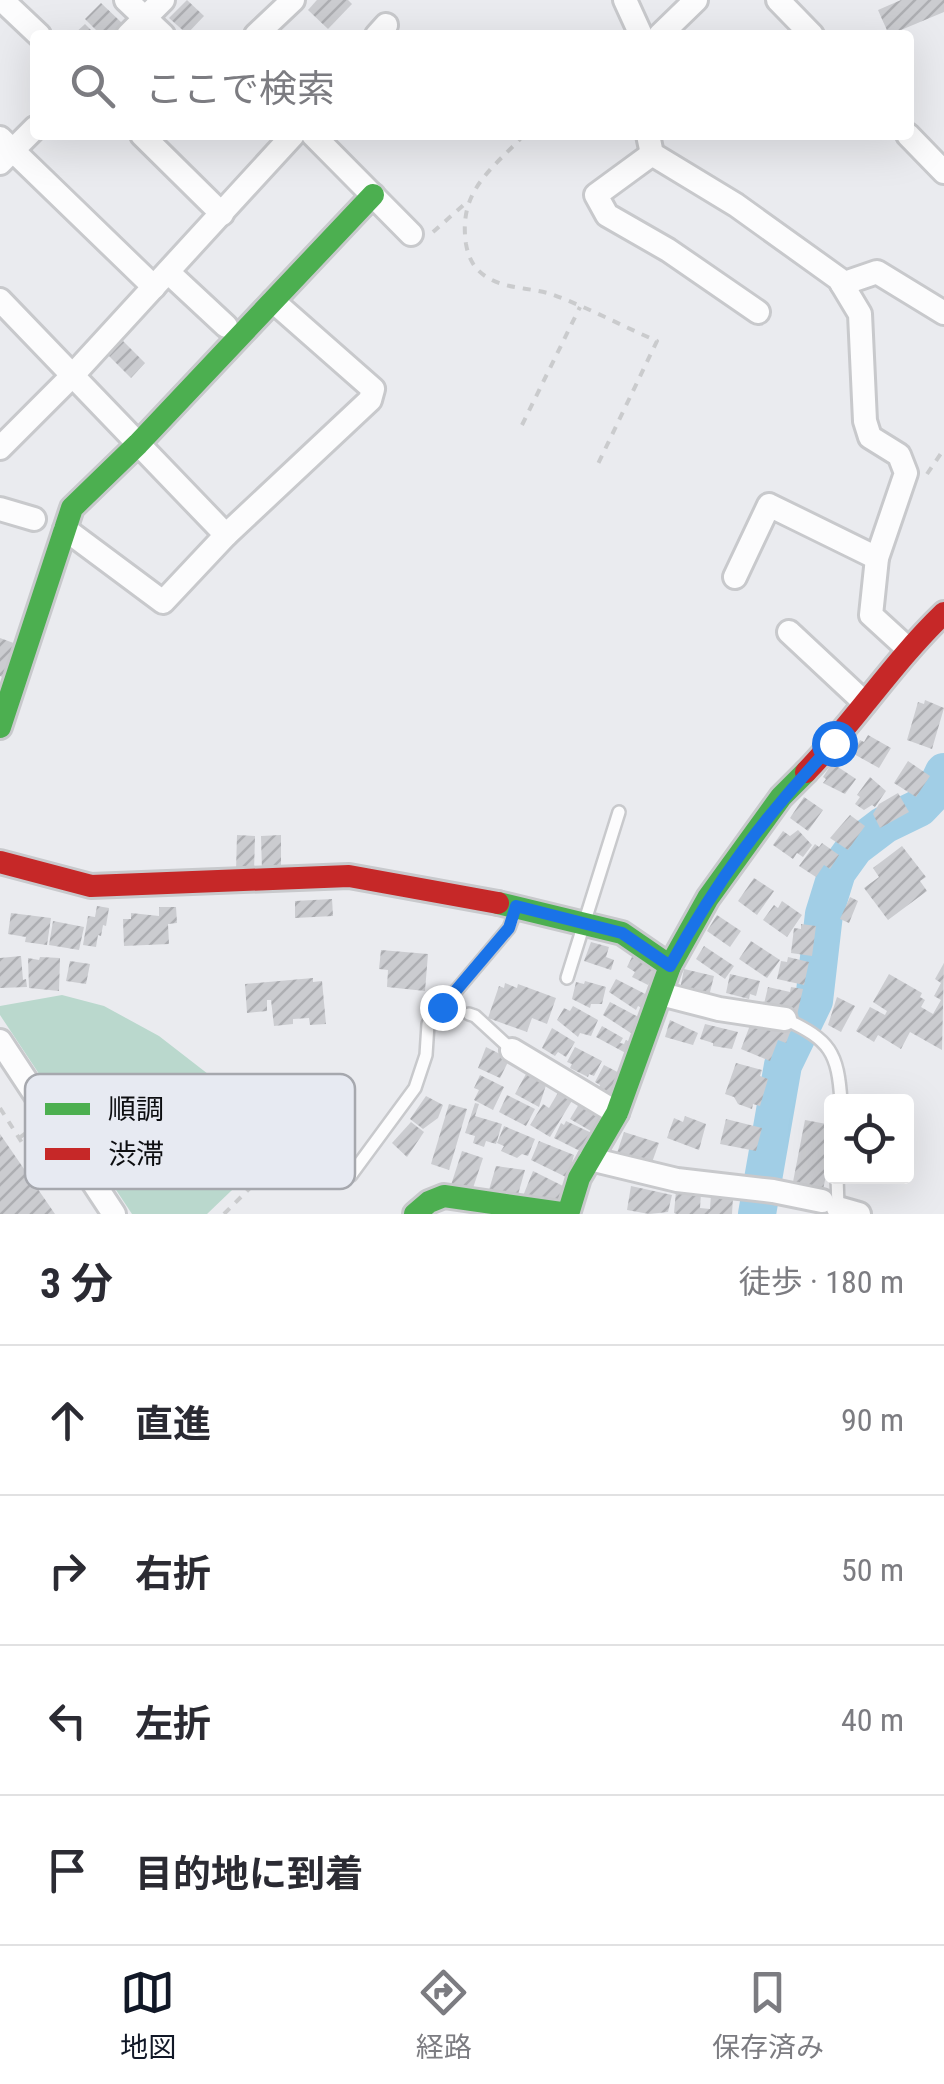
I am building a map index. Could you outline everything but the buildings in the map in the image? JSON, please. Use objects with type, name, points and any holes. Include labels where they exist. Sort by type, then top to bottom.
[{"type":"street","points":[[2,0],[34,30]]},
{"type":"street","points":[[126,0],[158,30]]},
{"type":"street","points":[[133,30],[163,0]]},
{"type":"street","points":[[261,30],[292,0]]},
{"type":"street","points":[[626,0],[639,30]]},
{"type":"street","points":[[665,30],[696,0]]},
{"type":"street","points":[[778,0],[807,30]]},
{"type":"street","points":[[30,132],[4,151],[232,333]]},
{"type":"street","points":[[147,140],[222,214]]},
{"type":"street","points":[[0,448],[222,214],[280,140]]},
{"type":"street","points":[[318,140],[411,234]]},
{"type":"street","points":[[913,140],[944,172]]},
{"type":"street","points":[[758,312],[668,250],[607,215],[596,195],[650,144],[842,284],[860,314],[864,421],[870,436],[900,455],[906,472],[877,558],[871,615],[907,648]]},
{"type":"street","points":[[0,727],[72,508],[138,444],[232,333],[273,301],[373,195]]},
{"type":"street","points":[[842,284],[876,272],[944,312]]},
{"type":"street","points":[[0,300],[226,535]]},
{"type":"street","points":[[65,528],[163,602],[226,535],[370,400],[373,389],[273,301]]},
{"type":"street","points":[[735,577],[770,505],[877,558]]},
{"type":"street","points":[[0,509],[34,519]]},
{"type":"street","points":[[414,1214],[444,1196],[568,1214],[579,1178],[617,1113],[670,966],[708,898],[761,825],[907,648],[944,613]]},
{"type":"street","points":[[790,632],[865,702]]},
{"type":"street","points":[[0,862],[91,886],[349,876],[516,906],[622,933],[670,966]]},
{"type":"street","points":[[661,994],[718,1009],[785,1019]]},
{"type":"street","points":[[0,1041],[25,1079]]},
{"type":"street","points":[[512,1050],[617,1113]]},
{"type":"street","points":[[590,1159],[677,1180],[773,1191],[840,1208]]},
{"type":"street","points":[[98,1189],[114,1214]]},
{"type":"lane","points":[[567,978],[619,812]]},
{"type":"lane","points":[[355,1170],[415,1088],[426,1055],[428,1024],[447,1008],[509,928],[516,906]]},
{"type":"lane","points":[[469,1014],[512,1050]]},
{"type":"lane","points":[[785,1019],[810,1030],[832,1049],[839,1072],[840,1094]]},
{"type":"path","points":[[411,234],[430,234],[467,202],[480,181],[519,140]]},
{"type":"path","points":[[467,202],[466,246],[476,270],[502,284],[550,294],[657,342],[597,466]]},
{"type":"path","points":[[522,425],[580,308]]},
{"type":"path","points":[[0,1108],[25,1147]]},
{"type":"path","points":[[19,1138],[25,1134]]},
{"type":"path","points":[[224,1214],[249,1189]]},
{"type":"green space","points":[[62,995],[104,1006],[159,1036],[208,1074],[39,1074],[0,1015],[0,1006]]},
{"type":"green space","points":[[115,1189],[233,1189],[207,1214],[132,1214]]},
{"type":"waterway","points":[[757,1214],[783,1065],[814,1001],[824,914],[837,872],[855,847],[884,825],[919,808],[935,791],[944,772]]},
{"type":"traffic: fast","points":[[0,727],[72,508],[138,444],[373,195]]},
{"type":"traffic: fast","points":[[415,1214],[444,1196],[568,1214],[579,1178],[617,1113],[670,966],[708,898],[781,797],[806,772]]},
{"type":"traffic: fast","points":[[498,903],[622,933],[670,966]]},
{"type":"traffic: jam","points":[[806,772],[944,613]]},
{"type":"traffic: jam","points":[[0,862],[91,886],[349,876],[498,903]]},
{"type":"route","points":[[442,1007],[509,928],[516,906],[622,933],[670,966],[708,898],[782,798],[834,743]]}]
